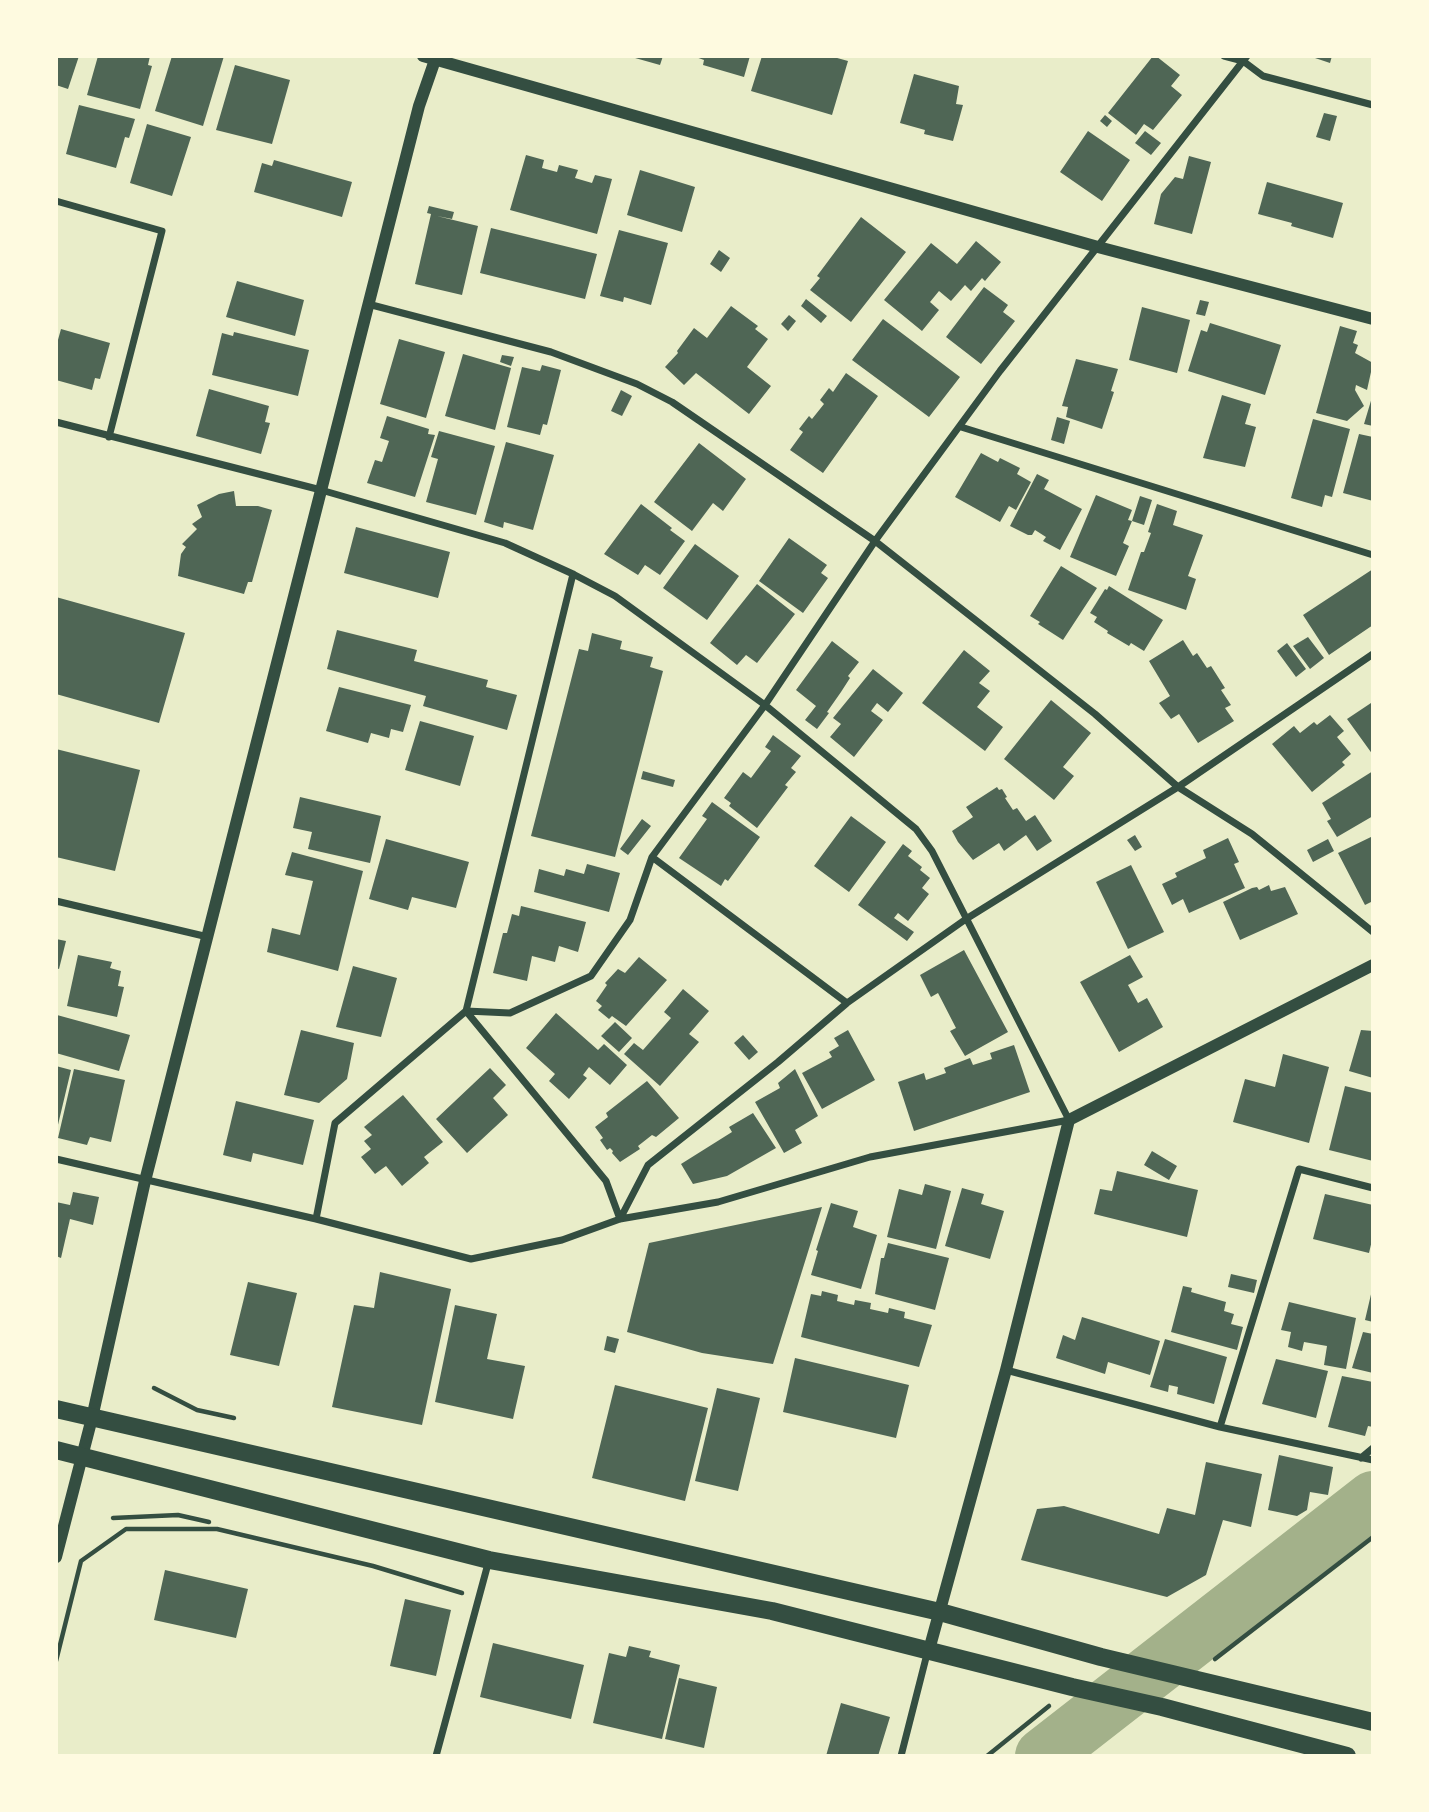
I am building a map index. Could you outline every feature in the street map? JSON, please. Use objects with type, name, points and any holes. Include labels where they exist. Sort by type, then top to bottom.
[{"type":"main road","points":[[56,1409],[940,1612],[1101,1657],[1373,1722]]},
{"type":"main road","points":[[56,1450],[489,1560],[772,1611],[1162,1707],[1347,1756]]},
{"type":"street","points":[[1224,56],[1245,59],[1263,76],[1373,105]]},
{"type":"street","points":[[56,1557],[92,1418],[145,1181],[431,57],[1098,247],[1373,319]]},
{"type":"street","points":[[466,1011],[510,1013],[591,976],[630,920],[652,857],[765,705],[875,541],[961,428],[1000,371],[1245,59]]},
{"type":"street","points":[[56,201],[162,231],[109,437]]},
{"type":"street","points":[[368,304],[551,352],[637,384],[672,402],[875,541],[1096,714],[1178,787],[1252,834],[1373,932]]},
{"type":"street","points":[[56,422],[321,490],[505,543],[573,574],[615,596],[765,705],[916,829],[932,851],[1069,1120],[1006,1370],[901,1756]]},
{"type":"street","points":[[961,428],[1373,555]]},
{"type":"street","points":[[316,1219],[335,1123],[466,1011],[573,574]]},
{"type":"street","points":[[620,1219],[648,1165],[778,1062],[847,1003],[966,919],[1178,787],[1373,654]]},
{"type":"street","points":[[652,857],[847,1003]]},
{"type":"street","points":[[56,901],[208,937]]},
{"type":"street","points":[[56,1159],[316,1219],[471,1259],[562,1240],[620,1219],[718,1202],[870,1157],[1069,1120],[1373,965]]},
{"type":"street","points":[[466,1011],[606,1181],[620,1219]]},
{"type":"street","points":[[1220,1427],[1299,1169],[1373,1188]]},
{"type":"street","points":[[1006,1370],[1220,1427],[1373,1460]]},
{"type":"street","points":[[1361,1458],[1373,1448]]},
{"type":"street","points":[[436,1756],[489,1560]]},
{"type":"path","points":[[154,1388],[197,1410],[234,1418]]},
{"type":"path","points":[[113,1518],[178,1515],[209,1522]]},
{"type":"path","points":[[56,1661],[81,1561],[126,1529],[217,1529],[373,1566],[479,1598]]},
{"type":"path","points":[[1192,1677],[1373,1537]]},
{"type":"path","points":[[987,1756],[1072,1687]]},
{"type":"building","points":[[56,56],[79,56],[68,89],[56,85]]},
{"type":"building","points":[[98,56],[150,56],[148,65],[152,66],[140,109],[87,95]]},
{"type":"building","points":[[172,56],[224,56],[203,126],[155,111]]},
{"type":"building","points":[[628,56],[663,56],[660,65]]},
{"type":"building","points":[[693,56],[750,56],[744,77],[703,65],[704,60]]},
{"type":"building","points":[[762,56],[830,56],[848,61],[832,115],[751,91]]},
{"type":"building","points":[[1153,56],[1180,75],[1171,86],[1182,95],[1153,130],[1144,124],[1136,135],[1108,113]]},
{"type":"building","points":[[1309,56],[1332,56],[1330,63]]},
{"type":"building","points":[[235,65],[290,80],[272,144],[216,130]]},
{"type":"building","points":[[914,74],[959,86],[956,104],[963,105],[953,141],[924,134],[925,130],[900,123]]},
{"type":"building","points":[[79,105],[135,119],[129,138],[125,137],[116,168],[66,154]]},
{"type":"building","points":[[1324,113],[1337,116],[1330,141],[1316,137]]},
{"type":"building","points":[[1105,115],[1112,121],[1107,127],[1100,121]]},
{"type":"building","points":[[147,124],[191,137],[172,196],[130,183]]},
{"type":"building","points":[[1088,131],[1130,160],[1102,201],[1060,172]]},
{"type":"building","points":[[1145,131],[1161,143],[1151,155],[1135,143]]},
{"type":"building","points":[[526,155],[544,160],[542,168],[557,172],[559,165],[578,170],[575,178],[592,183],[595,175],[612,179],[597,234],[510,210]]},
{"type":"building","points":[[1189,156],[1211,162],[1192,234],[1154,224],[1161,194],[1175,177],[1183,179]]},
{"type":"building","points":[[274,160],[352,182],[342,217],[254,192],[262,163],[272,166]]},
{"type":"building","points":[[640,170],[695,187],[682,232],[627,215]]},
{"type":"building","points":[[1267,182],[1343,203],[1333,238],[1258,214]]},
{"type":"building","points":[[429,206],[454,212],[452,219],[437,216],[478,226],[462,295],[415,284],[431,214],[427,213]]},
{"type":"building","points":[[861,217],[906,252],[851,322],[810,290],[820,278],[817,276]]},
{"type":"building","points":[[491,228],[597,254],[585,299],[480,273]]},
{"type":"building","points":[[619,230],[668,243],[651,305],[624,297],[623,302],[600,296]]},
{"type":"building","points":[[976,241],[1001,262],[985,281],[982,278],[971,291],[965,285],[951,301],[939,291],[930,302],[939,310],[922,331],[884,300],[931,243],[957,264]]},
{"type":"building","points":[[719,250],[730,258],[721,272],[710,264]]},
{"type":"building","points":[[237,281],[304,300],[295,336],[226,317]]},
{"type":"building","points":[[984,287],[1008,305],[1003,312],[1015,321],[981,364],[946,337]]},
{"type":"building","points":[[806,299],[827,316],[821,323],[801,306]]},
{"type":"building","points":[[1200,300],[1209,302],[1205,316],[1196,314]]},
{"type":"building","points":[[731,306],[758,326],[755,329],[768,339],[747,367],[771,386],[749,414],[696,373],[684,385],[665,367],[694,328],[707,338]]},
{"type":"building","points":[[1142,307],[1190,320],[1177,373],[1129,360]]},
{"type":"building","points":[[789,315],[796,321],[788,331],[781,324]]},
{"type":"building","points":[[883,319],[960,377],[929,417],[852,360]]},
{"type":"building","points":[[1210,323],[1281,345],[1265,395],[1188,371],[1201,330],[1207,332]]},
{"type":"building","points":[[1340,326],[1357,331],[1353,343],[1358,345],[1355,353],[1373,363],[1367,390],[1356,385],[1355,390],[1364,406],[1347,421],[1316,413]]},
{"type":"building","points":[[61,329],[110,343],[100,379],[95,378],[92,390],[56,380],[56,347]]},
{"type":"building","points":[[234,332],[309,350],[298,396],[212,375],[222,333],[233,336]]},
{"type":"building","points":[[399,339],[445,352],[426,418],[380,404]]},
{"type":"building","points":[[463,354],[511,368],[495,430],[445,416]]},
{"type":"building","points":[[502,355],[514,357],[511,366],[500,362]]},
{"type":"building","points":[[1076,359],[1118,369],[1102,429],[1066,417],[1068,407],[1062,406]]},
{"type":"building","points":[[542,365],[561,370],[547,425],[543,424],[540,435],[507,427],[522,367],[540,371]]},
{"type":"building","points":[[846,373],[878,396],[823,473],[790,450],[803,432],[799,429],[809,416],[812,419],[824,404],[820,400],[829,388],[833,392]]},
{"type":"building","points":[[209,389],[269,406],[265,422],[270,423],[261,454],[196,436]]},
{"type":"building","points":[[621,390],[632,396],[622,416],[611,411]]},
{"type":"building","points":[[1373,394],[1373,426],[1364,424]]},
{"type":"building","points":[[1222,395],[1251,404],[1245,424],[1256,427],[1245,467],[1203,458]]},
{"type":"building","points":[[387,416],[429,429],[428,434],[435,435],[415,497],[367,483],[375,460],[382,462],[389,441],[380,438]]},
{"type":"building","points":[[1057,417],[1070,421],[1064,444],[1051,440]]},
{"type":"building","points":[[1313,419],[1350,429],[1332,497],[1325,495],[1322,507],[1291,498]]},
{"type":"building","points":[[439,431],[495,446],[476,515],[426,502],[438,459],[431,457]]},
{"type":"building","points":[[1359,434],[1373,437],[1373,501],[1343,493]]},
{"type":"building","points":[[506,442],[554,455],[533,530],[504,522],[503,528],[484,522]]},
{"type":"building","points":[[699,443],[746,479],[723,511],[713,503],[692,531],[654,502]]},
{"type":"building","points":[[981,453],[998,462],[1000,458],[1020,468],[1017,474],[1031,482],[1016,510],[1009,506],[1000,522],[955,497]]},
{"type":"building","points":[[1037,474],[1049,480],[1044,489],[1082,509],[1060,550],[1043,541],[1046,537],[1035,530],[1032,535],[1028,535],[1010,526]]},
{"type":"building","points":[[234,491],[236,506],[258,506],[272,510],[252,582],[248,582],[244,594],[178,576],[181,554],[186,547],[182,544],[197,529],[192,524],[202,517],[197,505],[219,494]]},
{"type":"building","points":[[1096,495],[1132,510],[1128,520],[1132,521],[1123,543],[1129,546],[1116,576],[1070,557]]},
{"type":"building","points":[[1140,496],[1152,500],[1144,525],[1132,521]]},
{"type":"building","points":[[641,504],[685,541],[660,575],[645,565],[638,575],[604,554]]},
{"type":"building","points":[[1157,504],[1177,511],[1173,525],[1203,535],[1188,576],[1196,579],[1186,610],[1128,590],[1141,552],[1144,552],[1151,533],[1148,532]]},
{"type":"building","points":[[356,527],[450,552],[438,598],[344,573]]},
{"type":"building","points":[[789,538],[827,565],[821,573],[828,578],[803,613],[759,581]]},
{"type":"building","points":[[695,544],[739,576],[707,620],[663,588]]},
{"type":"building","points":[[1061,566],[1097,588],[1063,640],[1030,616]]},
{"type":"building","points":[[1373,569],[1373,625],[1329,655],[1303,615]]},
{"type":"building","points":[[757,584],[795,614],[757,663],[746,655],[737,665],[710,643]]},
{"type":"building","points":[[1109,586],[1163,620],[1144,651],[1131,643],[1129,646],[1094,622],[1097,617],[1090,613]]},
{"type":"building","points":[[56,597],[185,633],[159,723],[56,694]]},
{"type":"building","points":[[337,630],[417,650],[414,661],[488,680],[486,687],[517,695],[507,730],[423,706],[426,696],[327,669]]},
{"type":"building","points":[[592,633],[622,641],[620,649],[653,657],[650,667],[663,671],[615,857],[531,836],[579,649],[588,651]]},
{"type":"building","points":[[1308,637],[1324,658],[1310,669],[1293,646]]},
{"type":"building","points":[[1183,640],[1193,656],[1197,653],[1207,668],[1211,666],[1225,688],[1221,690],[1231,705],[1225,708],[1234,721],[1198,743],[1179,714],[1171,719],[1159,703],[1170,696],[1149,661]]},
{"type":"building","points":[[832,641],[859,662],[817,729],[805,720],[816,706],[796,690]]},
{"type":"building","points":[[1287,643],[1306,669],[1296,677],[1277,651]]},
{"type":"building","points":[[964,650],[990,671],[979,683],[990,691],[977,707],[1003,727],[985,751],[922,703]]},
{"type":"building","points":[[873,669],[903,693],[888,712],[877,703],[871,711],[883,720],[854,757],[830,737],[841,724],[833,718]]},
{"type":"building","points":[[339,687],[411,705],[403,732],[391,729],[389,738],[371,733],[368,743],[326,731]]},
{"type":"building","points":[[1051,700],[1091,733],[1063,767],[1074,776],[1054,800],[1004,759]]},
{"type":"building","points":[[1371,703],[1373,706],[1373,755],[1347,719]]},
{"type":"building","points":[[1330,715],[1344,731],[1337,737],[1351,754],[1342,762],[1345,765],[1312,792],[1272,744],[1294,726],[1300,733],[1314,722],[1317,725]]},
{"type":"building","points":[[420,721],[474,736],[460,786],[405,770]]},
{"type":"building","points":[[773,735],[801,756],[791,768],[796,772],[785,785],[788,787],[757,828],[729,806],[731,803],[724,798],[743,772],[751,778],[771,751],[765,747]]},
{"type":"building","points":[[56,749],[140,770],[115,871],[56,857]]},
{"type":"building","points":[[643,771],[675,780],[673,787],[641,779]]},
{"type":"building","points":[[1373,771],[1373,816],[1337,837],[1327,821],[1331,819],[1322,803]]},
{"type":"building","points":[[997,787],[1002,789],[1013,810],[1017,808],[1026,821],[1035,815],[1052,841],[1037,851],[1026,835],[1004,851],[999,843],[973,860],[952,831],[973,817],[966,807]]},
{"type":"building","points":[[300,797],[381,816],[370,863],[308,849],[312,832],[293,828]]},
{"type":"building","points":[[712,802],[760,837],[728,881],[725,879],[721,886],[679,858],[707,819],[702,816]]},
{"type":"building","points":[[851,816],[886,842],[849,892],[814,866]]},
{"type":"building","points":[[642,819],[651,826],[628,855],[620,849]]},
{"type":"building","points":[[1135,835],[1142,847],[1135,851],[1127,840]]},
{"type":"building","points":[[1373,836],[1373,901],[1365,905],[1338,853]]},
{"type":"building","points":[[1228,838],[1239,862],[1234,864],[1245,888],[1189,913],[1183,899],[1172,905],[1162,884],[1177,877],[1175,873],[1206,858],[1203,850]]},
{"type":"building","points":[[386,839],[469,862],[456,908],[412,897],[408,910],[369,899]]},
{"type":"building","points":[[1328,839],[1334,851],[1313,862],[1307,850]]},
{"type":"building","points":[[903,844],[912,851],[908,856],[922,867],[920,870],[930,878],[922,888],[929,894],[908,921],[898,913],[894,918],[914,932],[907,941],[858,905]]},
{"type":"building","points":[[292,852],[363,871],[338,971],[267,952],[272,928],[300,935],[313,881],[285,875]]},
{"type":"building","points":[[587,864],[620,873],[609,912],[534,892],[539,869],[564,876],[566,869],[584,874]]},
{"type":"building","points":[[1131,865],[1164,932],[1128,949],[1096,882]]},
{"type":"building","points":[[1269,885],[1271,891],[1285,887],[1298,914],[1240,940],[1223,902],[1252,888],[1257,887],[1259,890]]},
{"type":"building","points":[[521,906],[586,922],[578,952],[559,946],[555,962],[532,956],[527,981],[493,973],[503,933],[507,933],[512,914],[519,916]]},
{"type":"building","points":[[56,939],[66,941],[59,969],[56,968]]},
{"type":"building","points":[[964,950],[1008,1032],[965,1056],[950,1031],[956,1028],[938,993],[931,997],[920,975]]},
{"type":"building","points":[[78,955],[112,962],[110,968],[121,971],[118,986],[124,987],[117,1017],[67,1006]]},
{"type":"building","points":[[1130,955],[1143,977],[1128,985],[1138,1003],[1147,998],[1163,1027],[1119,1052],[1080,982]]},
{"type":"building","points":[[639,957],[667,980],[626,1026],[612,1016],[609,1019],[598,1010],[602,1006],[596,1001],[607,985],[605,983],[618,969],[625,973]]},
{"type":"building","points":[[353,966],[397,978],[381,1037],[336,1027]]},
{"type":"building","points":[[683,989],[709,1011],[689,1034],[699,1042],[660,1086],[624,1054],[634,1043],[643,1050],[671,1018],[664,1012]]},
{"type":"building","points":[[556,1013],[598,1050],[604,1044],[627,1065],[610,1085],[589,1067],[583,1075],[587,1078],[569,1099],[549,1081],[555,1074],[526,1048]]},
{"type":"building","points":[[57,1015],[130,1035],[119,1071],[56,1053]]},
{"type":"building","points":[[615,1022],[632,1038],[619,1052],[601,1036]]},
{"type":"building","points":[[301,1030],[354,1043],[347,1079],[319,1103],[284,1095]]},
{"type":"building","points":[[848,1030],[875,1080],[822,1109],[802,1073],[832,1057],[829,1052],[839,1046],[834,1038]]},
{"type":"building","points":[[1361,1030],[1373,1031],[1373,1078],[1349,1071]]},
{"type":"building","points":[[743,1035],[758,1052],[749,1060],[734,1043]]},
{"type":"building","points":[[1014,1045],[1030,1092],[914,1131],[898,1082],[924,1073],[926,1080],[946,1073],[944,1068],[970,1058],[973,1065],[992,1059],[990,1053]]},
{"type":"building","points":[[1283,1054],[1329,1067],[1309,1143],[1233,1122],[1245,1079],[1275,1087]]},
{"type":"building","points":[[56,1066],[71,1070],[57,1129],[56,1129]]},
{"type":"building","points":[[490,1068],[506,1085],[493,1098],[508,1115],[467,1153],[436,1119]]},
{"type":"building","points":[[74,1069],[125,1080],[111,1142],[90,1137],[87,1145],[58,1138]]},
{"type":"building","points":[[795,1069],[818,1116],[795,1130],[802,1143],[784,1153],[755,1102],[780,1088],[778,1083]]},
{"type":"building","points":[[647,1081],[679,1118],[656,1137],[652,1135],[638,1146],[640,1149],[620,1162],[610,1148],[607,1150],[595,1127],[608,1117],[606,1113]]},
{"type":"building","points":[[1345,1086],[1373,1093],[1373,1161],[1329,1150]]},
{"type":"building","points":[[403,1095],[443,1142],[424,1157],[429,1163],[402,1186],[386,1166],[375,1174],[361,1157],[371,1149],[364,1141],[372,1135],[364,1127]]},
{"type":"building","points":[[236,1101],[314,1120],[303,1165],[253,1153],[251,1162],[223,1155]]},
{"type":"building","points":[[753,1113],[776,1148],[727,1176],[693,1184],[681,1164],[732,1132],[729,1127]]},
{"type":"building","points":[[1152,1151],[1177,1166],[1169,1180],[1144,1165]]},
{"type":"building","points":[[1117,1171],[1198,1190],[1187,1237],[1094,1214],[1100,1189],[1112,1191]]},
{"type":"building","points":[[925,1184],[951,1191],[936,1249],[887,1237],[899,1189],[922,1195]]},
{"type":"building","points":[[962,1188],[984,1194],[981,1204],[1004,1211],[990,1259],[945,1246]]},
{"type":"building","points":[[73,1192],[99,1197],[93,1225],[70,1219],[61,1258],[56,1256],[56,1202],[70,1205]]},
{"type":"building","points":[[1325,1194],[1373,1205],[1373,1236],[1369,1253],[1313,1239]]},
{"type":"building","points":[[831,1203],[858,1211],[853,1227],[877,1235],[861,1289],[811,1275]]},
{"type":"building","points":[[822,1207],[773,1364],[702,1353],[627,1332],[649,1243]]},
{"type":"building","points":[[888,1243],[949,1258],[935,1310],[875,1294],[881,1258],[884,1258]]},
{"type":"building","points":[[380,1272],[451,1289],[422,1425],[332,1407],[354,1305],[374,1308]]},
{"type":"building","points":[[1231,1274],[1257,1280],[1254,1293],[1228,1287]]},
{"type":"building","points":[[248,1282],[297,1293],[279,1366],[230,1355]]},
{"type":"building","points":[[1183,1286],[1192,1288],[1191,1292],[1226,1302],[1224,1311],[1234,1314],[1231,1324],[1243,1327],[1237,1350],[1171,1332]]},
{"type":"building","points":[[1373,1290],[1373,1322],[1365,1320]]},
{"type":"building","points":[[822,1291],[838,1295],[837,1301],[854,1305],[855,1300],[871,1303],[870,1309],[888,1313],[889,1308],[905,1312],[904,1318],[932,1325],[919,1367],[801,1337],[811,1294],[821,1296]]},
{"type":"building","points":[[1289,1302],[1356,1318],[1346,1369],[1324,1365],[1327,1346],[1304,1342],[1302,1351],[1288,1347],[1291,1332],[1281,1330]]},
{"type":"building","points":[[455,1305],[497,1314],[487,1359],[525,1366],[513,1419],[435,1402]]},
{"type":"building","points":[[1082,1317],[1160,1341],[1150,1375],[1108,1362],[1105,1374],[1056,1358],[1063,1335],[1075,1340]]},
{"type":"building","points":[[1363,1332],[1373,1334],[1373,1373],[1352,1368]]},
{"type":"building","points":[[607,1336],[619,1339],[615,1353],[604,1350]]},
{"type":"building","points":[[1165,1339],[1227,1357],[1214,1404],[1177,1394],[1178,1387],[1169,1385],[1168,1392],[1150,1387]]},
{"type":"building","points":[[795,1358],[909,1385],[896,1438],[783,1412]]},
{"type":"building","points":[[1276,1359],[1328,1371],[1316,1418],[1262,1404]]},
{"type":"building","points":[[1342,1376],[1373,1382],[1373,1427],[1368,1426],[1365,1436],[1328,1427]]},
{"type":"building","points":[[615,1385],[708,1408],[685,1501],[592,1478]]},
{"type":"building","points":[[717,1388],[760,1398],[738,1491],[695,1481]]},
{"type":"building","points":[[1279,1455],[1333,1467],[1328,1495],[1310,1492],[1307,1510],[1297,1516],[1268,1510]]},
{"type":"building","points":[[1206,1462],[1262,1474],[1251,1527],[1223,1520],[1206,1575],[1167,1597],[1021,1560],[1037,1509],[1064,1506],[1159,1534],[1167,1508],[1195,1515]]},
{"type":"building","points":[[165,1570],[248,1589],[236,1638],[154,1620]]},
{"type":"building","points":[[405,1599],[451,1610],[436,1676],[390,1666]]},
{"type":"building","points":[[493,1643],[584,1665],[571,1719],[480,1697]]},
{"type":"building","points":[[629,1646],[651,1651],[649,1657],[680,1665],[662,1739],[593,1723],[609,1653],[626,1657]]},
{"type":"building","points":[[679,1678],[717,1687],[704,1748],[665,1739]]},
{"type":"building","points":[[841,1703],[890,1717],[878,1756],[826,1756]]},
{"type":"waterway","points":[[1043,1756],[1373,1499]]}]
